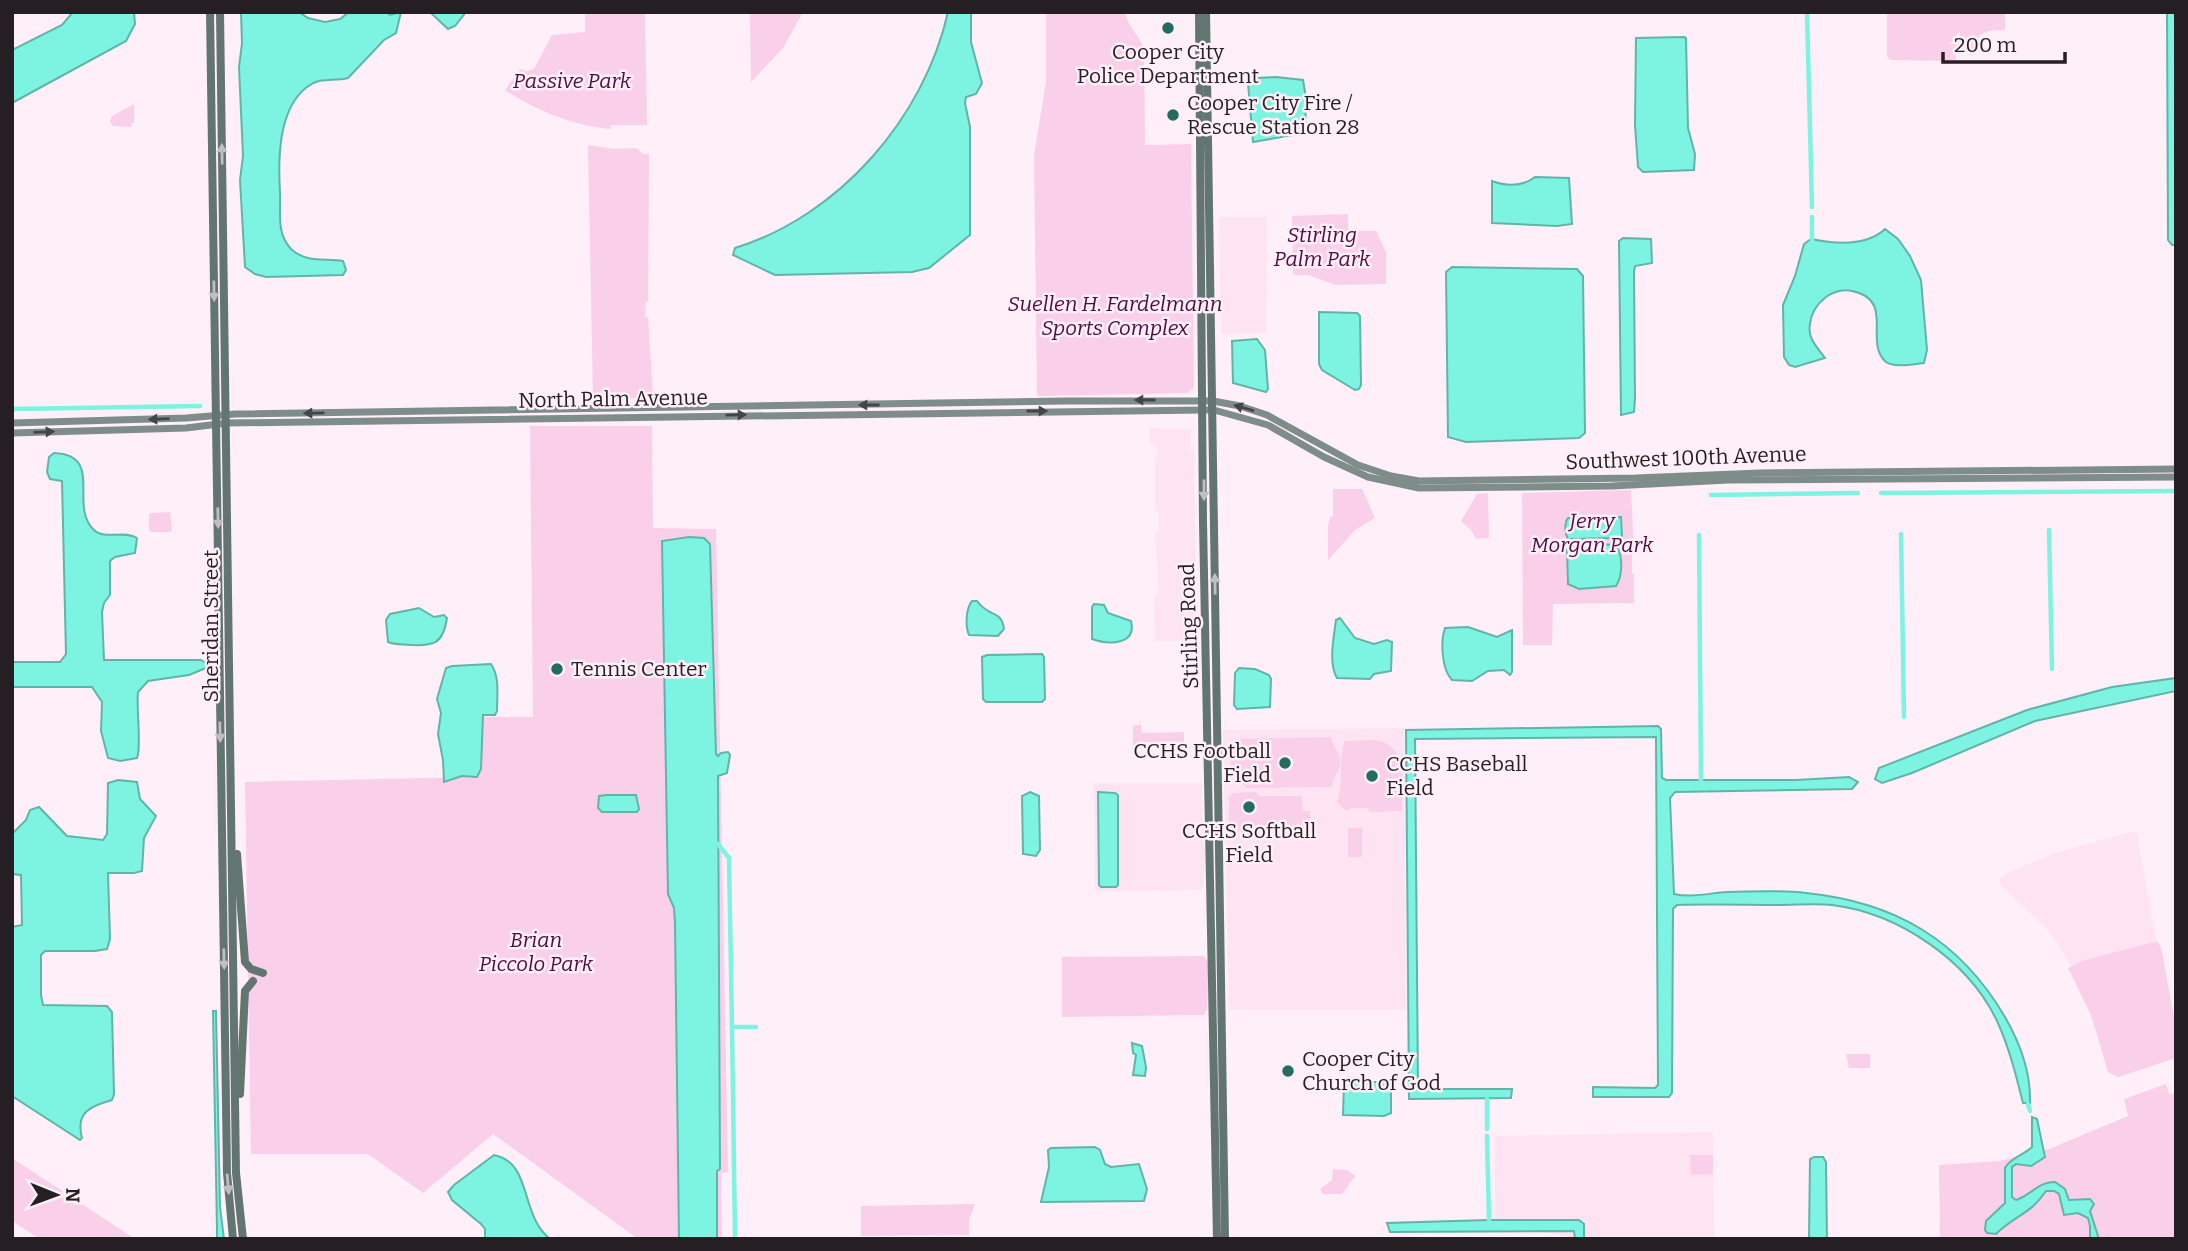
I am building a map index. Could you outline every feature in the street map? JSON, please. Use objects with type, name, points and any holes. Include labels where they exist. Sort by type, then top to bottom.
[{"type":"main road","name":"Sheridan Street","points":[[210,12],[227,1173],[233,1239]]},
{"type":"main road","name":"Sheridan Street","points":[[220,12],[236,1173],[243,1239]]},
{"type":"main road","name":"Stirling Road","points":[[1199,12],[1209,405]]},
{"type":"main road","name":"Stirling Road","points":[[1206,12],[1209,405],[1203,522],[1213,726],[1225,1239]]},
{"type":"main road","name":"North Palm Avenue","points":[[12,423],[216,415],[227,419],[1209,405]]},
{"type":"main road","name":"Southwest 100th Avenue","points":[[1209,405],[1240,406],[1267,415],[1358,465],[1391,476],[1419,481],[1636,478],[1770,472],[2176,469]]},
{"type":"main road","name":"Southwest 100th Avenue","points":[[1209,405],[1268,425],[1361,475],[1389,484],[1419,488],[1612,486],[1728,480],[2176,477]]},
{"type":"main road","name":"North Palm Avenue","points":[[12,433],[217,426],[227,419]]},
{"type":"main road","points":[[231,802],[245,962],[251,969],[262,973]]},
{"type":"main road","name":"Stirling Road","points":[[1215,834],[1217,1239]]},
{"type":"main road","points":[[236,1128],[245,991],[253,981]]},
{"type":"shaded area","points":[[73,12],[134,12],[135,24],[126,41],[12,103],[12,50],[62,25]]},
{"type":"shaded area","points":[[241,12],[299,12],[308,18],[325,22],[340,19],[349,12],[386,12],[390,15],[401,12],[396,33],[384,40],[348,78],[322,80],[307,87],[297,96],[285,121],[279,180],[283,236],[291,249],[303,256],[343,261],[346,270],[343,275],[266,277],[245,267],[240,180],[243,156],[239,67],[242,43]]},
{"type":"shaded area","points":[[430,12],[466,12],[455,26],[448,29]]},
{"type":"shaded area","points":[[948,12],[971,12],[971,42],[982,83],[976,94],[966,97],[965,103],[970,127],[970,235],[929,268],[912,272],[775,275],[733,255],[735,248],[773,233],[809,213],[842,187],[872,158],[919,89],[936,51]]},
{"type":"shaded area","points":[[2167,12],[2176,12],[2176,245],[2172,245],[2168,240]]},
{"type":"shaded area","points":[[1684,37],[1688,128],[1695,154],[1694,170],[1643,172],[1638,167],[1635,125],[1636,38]]},
{"type":"shaded area","points":[[1256,78],[1303,80],[1306,98],[1305,133],[1253,142],[1248,83]]},
{"type":"shaded area","points":[[1535,177],[1569,178],[1572,224],[1557,226],[1492,223],[1492,181],[1514,185]]},
{"type":"shaded area","points":[[1219,217],[1267,217],[1266,333],[1221,334]]},
{"type":"shaded area","points":[[1885,229],[1898,239],[1910,256],[1921,280],[1927,350],[1924,363],[1899,365],[1886,362],[1877,344],[1876,312],[1873,303],[1865,296],[1845,290],[1826,297],[1817,306],[1812,317],[1809,329],[1811,338],[1825,358],[1795,367],[1789,365],[1784,357],[1783,305],[1804,244],[1811,239],[1850,243],[1869,239]]},
{"type":"shaded area","points":[[1623,238],[1651,239],[1652,263],[1635,266],[1634,412],[1621,415],[1619,241]]},
{"type":"shaded area","points":[[1452,267],[1577,269],[1583,276],[1585,433],[1579,438],[1466,442],[1448,437],[1446,272]]},
{"type":"shaded area","points":[[1319,312],[1357,313],[1360,316],[1359,389],[1355,390],[1322,370],[1319,364]]},
{"type":"shaded area","points":[[1257,339],[1265,350],[1266,392],[1233,383],[1232,341]]},
{"type":"shaded area","points":[[1150,428],[1191,430],[1190,449],[1194,451],[1197,640],[1155,641],[1154,600],[1158,589],[1155,533],[1159,532],[1159,512],[1155,510],[1155,459],[1158,451],[1154,444],[1149,444]]},
{"type":"shaded area","points":[[54,453],[69,456],[78,462],[82,472],[84,508],[87,520],[94,530],[103,534],[137,538],[135,553],[115,557],[110,561],[110,595],[102,612],[104,660],[201,660],[206,663],[206,668],[189,675],[148,681],[138,692],[137,758],[120,761],[108,758],[101,731],[102,702],[92,687],[12,687],[12,662],[60,662],[66,654],[62,481],[50,479],[47,472],[49,457]]},
{"type":"shaded area","points":[[1621,517],[1622,536],[1618,538],[1567,537],[1565,526],[1568,518]]},
{"type":"shaded area","points":[[704,538],[710,544],[716,754],[718,756],[728,752],[730,755],[727,773],[718,776],[720,1169],[717,1171],[717,1239],[679,1239],[675,923],[674,908],[668,894],[662,541]]},
{"type":"shaded area","points":[[1577,543],[1616,545],[1621,565],[1616,586],[1579,589],[1568,584],[1567,549]]},
{"type":"shaded area","points":[[972,601],[977,601],[1003,623],[1004,629],[998,636],[969,635],[967,617]]},
{"type":"shaded area","points":[[1094,604],[1104,605],[1108,613],[1131,621],[1130,635],[1126,639],[1113,642],[1092,639]]},
{"type":"shaded area","points":[[419,608],[434,617],[444,615],[447,618],[440,638],[426,645],[388,642],[386,620],[390,614]]},
{"type":"shaded area","points":[[1340,618],[1355,638],[1374,644],[1387,640],[1392,642],[1391,671],[1374,674],[1370,679],[1337,678],[1332,649],[1336,620]]},
{"type":"shaded area","points":[[1468,627],[1497,637],[1512,630],[1510,675],[1504,670],[1488,671],[1472,681],[1452,680],[1446,670],[1443,655],[1445,628]]},
{"type":"shaded area","points":[[1042,654],[1045,699],[1042,702],[986,702],[983,699],[982,657]]},
{"type":"shaded area","points":[[491,664],[497,680],[497,711],[495,715],[483,715],[481,769],[477,777],[462,776],[444,782],[438,734],[441,713],[437,699],[446,668]]},
{"type":"shaded area","points":[[1239,668],[1255,669],[1269,675],[1270,707],[1237,709],[1234,705],[1235,673]]},
{"type":"shaded area","points":[[2176,678],[2176,691],[2035,721],[1912,773],[1882,783],[1875,779],[1879,768],[2027,710],[2112,687]]},
{"type":"shaded area","points":[[1658,726],[1661,729],[1662,778],[1666,780],[1796,780],[1849,777],[1858,782],[1852,789],[1675,792],[1670,798],[1674,894],[1766,891],[1806,893],[1868,905],[1922,930],[1946,946],[1967,966],[2005,1017],[2024,1058],[2030,1103],[2023,1103],[2009,1051],[1997,1021],[1968,978],[1949,960],[1906,929],[1882,918],[1857,910],[1819,904],[1677,905],[1673,909],[1672,1093],[1669,1097],[1593,1097],[1593,1087],[1655,1088],[1658,1085],[1656,737],[1415,739],[1418,1089],[1512,1089],[1511,1098],[1409,1099],[1406,730]]},
{"type":"shaded area","points":[[1404,728],[1406,1010],[1229,1010],[1223,730]]},
{"type":"shaded area","points":[[118,780],[137,782],[140,799],[156,816],[144,838],[142,871],[108,873],[110,939],[107,949],[45,951],[41,955],[43,1005],[107,1006],[112,1012],[114,1094],[112,1100],[91,1108],[83,1116],[80,1140],[12,1096],[12,927],[22,925],[21,875],[12,874],[12,834],[26,820],[30,810],[39,807],[67,836],[103,840],[107,834],[108,783]]},
{"type":"shaded area","points":[[1094,783],[1202,783],[1205,859],[1202,890],[1095,891]]},
{"type":"shaded area","points":[[1030,792],[1039,796],[1040,850],[1036,856],[1023,854],[1022,796]]},
{"type":"shaded area","points":[[1098,792],[1118,795],[1116,887],[1099,885]]},
{"type":"shaded area","points":[[636,795],[639,809],[637,812],[602,812],[598,808],[599,796]]},
{"type":"shaded area","points":[[2134,831],[2137,834],[2156,941],[2071,966],[2050,932],[1998,879],[2055,853]]},
{"type":"shaded area","points":[[213,1011],[216,1011],[220,1207],[224,1239],[217,1239]]},
{"type":"shaded area","points":[[1132,1043],[1142,1046],[1145,1076],[1133,1075],[1136,1055],[1133,1053]]},
{"type":"shaded area","points":[[1344,1082],[1389,1082],[1391,1113],[1384,1116],[1343,1115]]},
{"type":"shaded area","points":[[2032,1117],[2037,1119],[2045,1157],[2031,1166],[2016,1164],[2012,1167],[2012,1197],[2016,1200],[2039,1186],[2055,1182],[2065,1189],[2069,1200],[2090,1199],[2094,1204],[2090,1211],[2099,1239],[2090,1239],[2088,1218],[2078,1213],[2064,1215],[2059,1194],[2054,1191],[2046,1191],[2034,1205],[1996,1234],[1987,1233],[1985,1230],[1986,1221],[2005,1203],[2005,1168],[2032,1147]]},
{"type":"shaded area","points":[[1713,1132],[1714,1239],[1578,1239],[1495,1222],[1495,1136]]},
{"type":"shaded area","points":[[1095,1147],[1100,1150],[1105,1164],[1111,1167],[1139,1164],[1147,1189],[1144,1201],[1041,1202],[1049,1167],[1048,1150]]},
{"type":"shaded area","points":[[494,1155],[515,1168],[540,1229],[550,1239],[485,1239],[485,1229],[481,1224],[452,1200],[448,1192],[454,1185]]},
{"type":"shaded area","points":[[1823,1157],[1826,1162],[1827,1239],[1809,1239],[1810,1159]]},
{"type":"shaded area","points":[[1579,1220],[1584,1224],[1584,1239],[1575,1239],[1574,1231],[1390,1232],[1387,1223]]},
{"type":"green space","name":"Passive Park","points":[[585,12],[645,12],[647,125],[611,125],[611,129],[582,124],[542,111],[505,90],[520,69],[534,69],[552,35],[585,32]]},
{"type":"green space","points":[[750,12],[803,12],[783,48],[751,82]]},
{"type":"green space","name":"Suellen H. Fardelmann Sports Complex","points":[[1046,12],[1125,12],[1144,49],[1145,145],[1191,144],[1194,387],[1188,393],[1037,396],[1034,155],[1046,82]]},
{"type":"green space","points":[[1887,12],[2005,12],[2005,30],[1984,33],[1977,39],[1975,51],[1956,51],[1956,61],[1890,60],[1887,56]]},
{"type":"green space","points":[[134,104],[134,123],[131,127],[113,126],[110,121],[112,116]]},
{"type":"green space","points":[[588,145],[613,149],[636,148],[643,154],[649,154],[648,301],[645,317],[648,317],[653,398],[593,399]]},
{"type":"green space","name":"Stirling Palm Park","points":[[1348,214],[1348,231],[1376,231],[1386,252],[1386,284],[1336,285],[1308,275],[1293,275],[1292,216]]},
{"type":"green space","name":"Brian Piccolo Park","points":[[530,426],[652,426],[653,528],[716,529],[728,1172],[721,1173],[722,1239],[635,1239],[493,1134],[423,1193],[368,1154],[251,1154],[245,782],[472,777],[471,717],[533,717]]},
{"type":"green space","points":[[1333,489],[1362,489],[1375,518],[1355,530],[1328,560],[1328,526],[1330,517],[1333,516]]},
{"type":"green space","name":"Jerry Morgan Park","points":[[1631,490],[1634,603],[1553,604],[1552,645],[1523,645],[1522,493]]},
{"type":"green space","points":[[1488,493],[1489,538],[1476,539],[1461,521],[1477,494]]},
{"type":"green space","points":[[170,512],[170,532],[149,530],[151,513]]},
{"type":"green space","points":[[1140,720],[1142,733],[1184,732],[1184,742],[1139,742],[1138,754],[1133,754],[1133,725],[1140,725]]},
{"type":"green space","points":[[1331,737],[1340,763],[1332,787],[1247,788],[1236,779],[1230,767],[1238,739]]},
{"type":"green space","name":"CCHS Baseball Field","points":[[1345,741],[1379,741],[1395,751],[1402,770],[1402,811],[1370,812],[1368,808],[1351,808],[1346,811],[1337,802]]},
{"type":"green space","points":[[1256,792],[1259,796],[1302,796],[1303,811],[1310,811],[1310,829],[1229,831],[1229,797],[1233,793]]},
{"type":"green space","points":[[1348,828],[1362,828],[1362,857],[1348,857]]},
{"type":"green space","points":[[2157,941],[2161,947],[2176,1028],[2176,1058],[2118,1077],[2108,1072],[2091,1015],[2068,968],[2082,961]]},
{"type":"green space","points":[[1204,956],[1209,963],[1207,1010],[1203,1015],[1062,1017],[1062,957]]},
{"type":"green space","points":[[1846,1054],[1870,1054],[1870,1068],[1849,1068]]},
{"type":"green space","points":[[2166,1084],[2169,1094],[2176,1093],[2176,1239],[1940,1239],[1939,1165],[1999,1161],[2049,1149],[2128,1116],[2124,1099]]},
{"type":"green space","points":[[1690,1155],[1713,1155],[1713,1174],[1691,1175]]},
{"type":"green space","points":[[12,1158],[135,1239],[40,1239],[12,1221]]},
{"type":"green space","points":[[1333,1169],[1347,1170],[1355,1176],[1342,1194],[1323,1194],[1320,1189],[1332,1180]]},
{"type":"green space","points":[[975,1204],[969,1220],[969,1235],[861,1236],[861,1206]]},
{"type":"waterway","points":[[1807,12],[1812,207]]},
{"type":"waterway","points":[[1812,217],[1812,240]]},
{"type":"waterway","points":[[12,409],[200,406]]},
{"type":"waterway","points":[[1881,493],[2176,491]]},
{"type":"waterway","points":[[1711,495],[1858,493]]},
{"type":"waterway","points":[[2049,530],[2052,669]]},
{"type":"waterway","points":[[1901,534],[1904,717]]},
{"type":"waterway","points":[[1699,535],[1701,780]]},
{"type":"waterway","points":[[718,844],[729,858],[732,1027]]},
{"type":"waterway","points":[[735,1239],[732,1027],[756,1027]]},
{"type":"waterway","points":[[1487,1099],[1487,1129]]},
{"type":"waterway","points":[[2028,1104],[2030,1111]]},
{"type":"waterway","points":[[1487,1136],[1489,1220]]},
{"type":"place","name":"Cooper City Police Department","points":[[1168,28]]},
{"type":"place","name":"Cooper City Fire / Rescue Station 28","points":[[1173,115]]},
{"type":"place","name":"Tennis Center","points":[[557,669]]},
{"type":"place","name":"CCHS Football Field","points":[[1285,763]]},
{"type":"place","name":"CCHS Baseball Field","points":[[1372,776]]},
{"type":"place","name":"CCHS Softball Field","points":[[1249,807]]},
{"type":"place","name":"Cooper City Church of God","points":[[1288,1071]]}]
